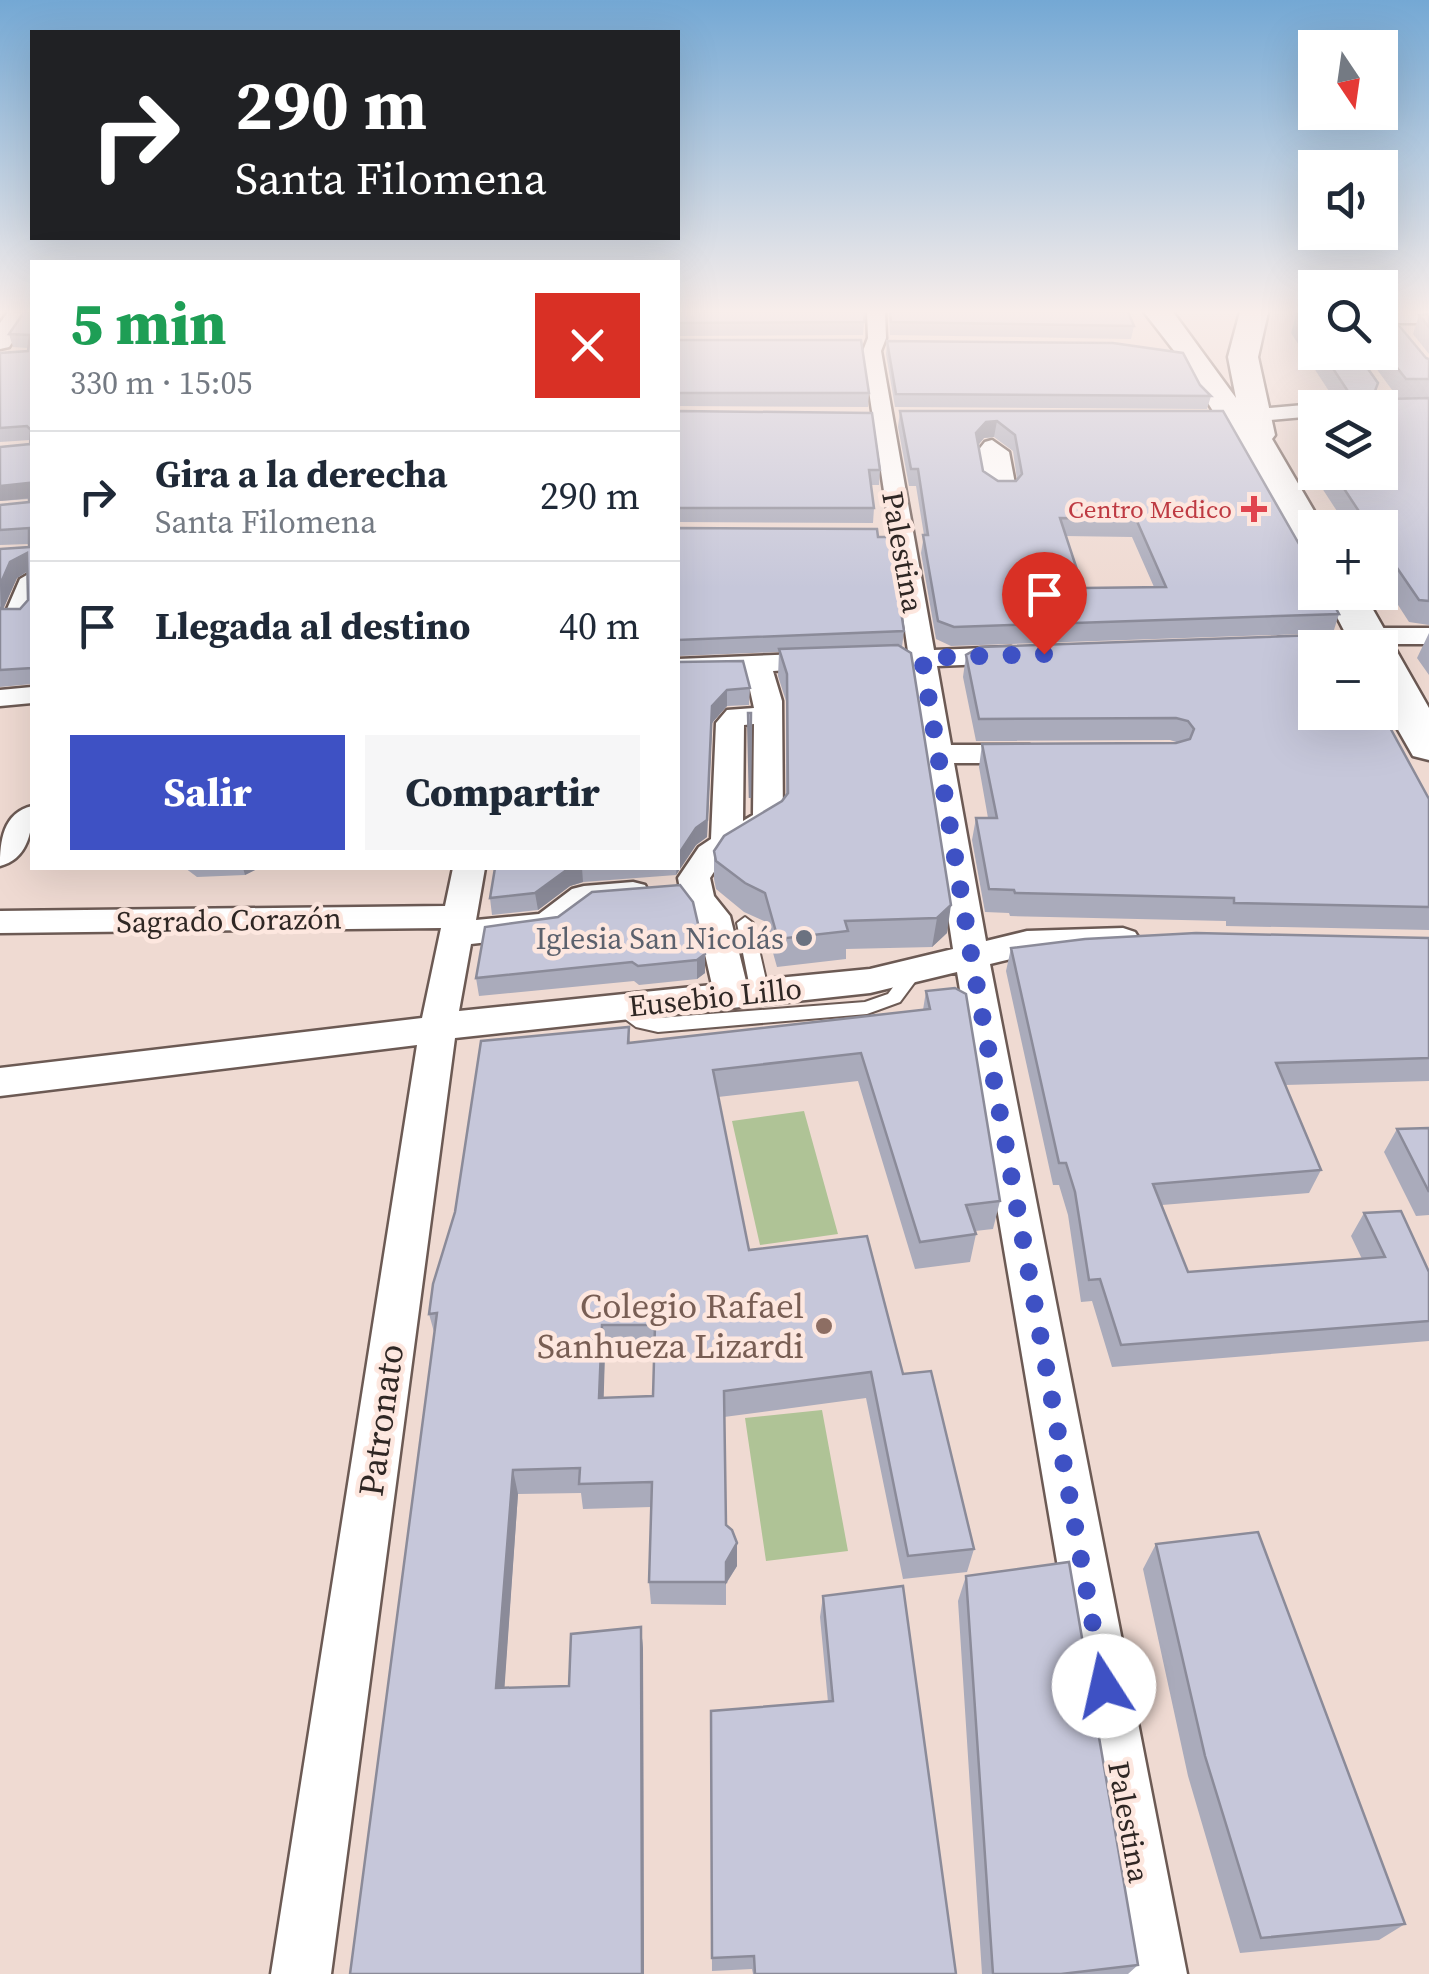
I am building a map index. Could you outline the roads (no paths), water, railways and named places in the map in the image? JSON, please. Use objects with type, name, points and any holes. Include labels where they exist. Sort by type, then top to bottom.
[{"type":"main road","points":[[1225,404],[1298,517]]},
{"type":"main road","points":[[1238,424],[1242,404]]},
{"type":"main road","points":[[1398,691],[1429,746]]},
{"type":"street","name":"Palestina","points":[[883,404],[891,534],[922,658],[971,954],[1157,1974]]},
{"type":"street","points":[[1238,424],[1298,413]]},
{"type":"street","points":[[18,616],[30,584]]},
{"type":"street","points":[[1398,642],[1429,636]]},
{"type":"street","points":[[1242,648],[1298,647]]},
{"type":"street","points":[[680,667],[1034,654]]},
{"type":"street","points":[[746,994],[713,916],[694,888],[698,869],[718,848],[768,819],[768,716],[758,664]]},
{"type":"street","points":[[0,698],[30,695]]},
{"type":"street","points":[[718,848],[730,723],[737,716],[768,716]]},
{"type":"street","points":[[938,754],[1054,754]]},
{"type":"street","points":[[0,856],[30,817]]},
{"type":"street","points":[[680,852],[718,848]]},
{"type":"street","name":"Patronato","points":[[301,1974],[438,1028],[469,870]]},
{"type":"street","points":[[582,882],[694,888]]},
{"type":"street","name":"Sagrado Corazón","points":[[0,922],[548,924],[582,882]]},
{"type":"street","name":"Eusebio Lillo","points":[[0,1082],[914,972],[971,954],[1027,943],[1156,940]]},
{"type":"lane","points":[[745,922],[746,994]]},
{"type":"lane","points":[[618,1008],[642,1022],[658,1025],[867,1008],[894,998],[914,972]]},
{"type":"place","name":"Centro Medico","points":[[1254,509]]},
{"type":"place","name":"Iglesia San Nicolás","points":[[804,938]]},
{"type":"place","name":"Colegio Rafael Sanhueza Lizardi","points":[[824,1326]]}]
